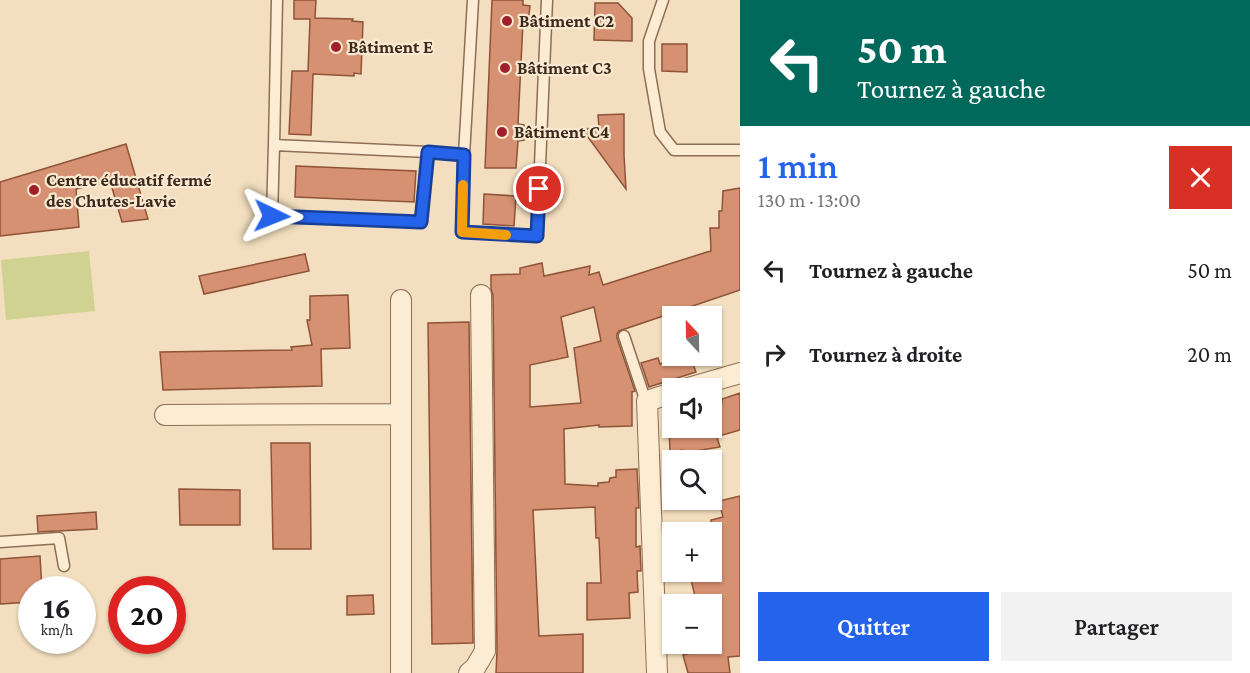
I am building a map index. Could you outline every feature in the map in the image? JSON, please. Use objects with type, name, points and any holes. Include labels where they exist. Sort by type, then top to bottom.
[{"type":"street","points":[[469,673],[475,668],[485,651],[481,295]]},
{"type":"street","points":[[401,300],[401,673]]},
{"type":"street","points":[[722,378],[740,373]]},
{"type":"street","points":[[657,673],[647,401],[662,396]]},
{"type":"street","points":[[165,415],[401,414]]},
{"type":"lane","points":[[277,0],[272,216],[421,222],[428,152]]},
{"type":"lane","points":[[473,0],[462,232],[537,236],[548,0]]},
{"type":"lane","points":[[663,0],[650,41],[649,69],[660,132],[674,150],[740,150]]},
{"type":"lane","points":[[274,145],[464,155]]},
{"type":"lane","points":[[624,336],[647,401]]},
{"type":"lane","points":[[0,542],[59,538],[63,566]]},
{"type":"green space","points":[[89,251],[95,311],[6,320],[1,260]]},
{"type":"building","name":"Bâtiment E","points":[[294,0],[316,0],[315,18],[353,19],[352,21],[363,22],[361,74],[354,73],[354,76],[313,74],[311,135],[289,134],[292,71],[308,71],[310,19],[294,19]]},
{"type":"building","points":[[492,0],[523,0],[523,5],[530,6],[528,22],[523,22],[518,124],[524,125],[524,140],[518,141],[516,168],[485,168]]},
{"type":"building","points":[[595,3],[618,3],[632,18],[632,41],[594,40]]},
{"type":"building","points":[[662,44],[687,44],[687,72],[662,71]]},
{"type":"building","points":[[624,114],[626,189],[582,129],[599,128],[598,115]]},
{"type":"building","name":"Centre éducatif fermé des Chutes-Lavie","points":[[126,144],[148,219],[122,222],[110,181],[76,189],[79,227],[0,236],[0,182]]},
{"type":"building","points":[[296,166],[416,171],[414,202],[295,197]]},
{"type":"building","points":[[740,188],[740,290],[693,306],[662,306],[662,316],[619,331],[617,338],[635,391],[632,392],[632,426],[599,427],[599,425],[564,429],[565,484],[598,486],[598,483],[609,482],[610,478],[616,477],[616,470],[637,469],[639,508],[636,508],[636,547],[640,546],[641,571],[637,571],[638,592],[629,593],[630,618],[587,620],[587,583],[601,583],[595,507],[533,510],[539,636],[583,634],[583,673],[496,673],[491,275],[520,274],[520,268],[542,263],[544,276],[590,266],[589,275],[599,272],[603,285],[711,251],[710,228],[719,228],[719,211],[722,211],[723,191]],"holes":[[[594,307],[601,341],[574,348],[581,403],[530,407],[530,365],[568,357],[561,317]]]},
{"type":"building","points":[[484,194],[516,196],[514,226],[483,224]]},
{"type":"building","points":[[305,254],[309,271],[204,294],[199,276]]},
{"type":"building","points":[[348,295],[350,348],[321,349],[322,386],[163,390],[160,352],[292,350],[291,347],[312,345],[307,320],[310,320],[310,296]]},
{"type":"building","points":[[469,322],[473,643],[432,644],[428,323]]},
{"type":"building","points":[[658,358],[660,364],[662,363],[662,366],[694,366],[696,372],[677,378],[662,378],[662,383],[649,387],[641,363]]},
{"type":"building","points":[[740,393],[740,430],[722,435],[722,399]]},
{"type":"building","points":[[669,438],[717,438],[720,447],[702,450],[670,450]]},
{"type":"building","points":[[271,443],[310,443],[311,549],[273,549]]},
{"type":"building","points":[[179,489],[240,490],[240,525],[180,525]]},
{"type":"building","points":[[740,496],[740,656],[728,657],[730,673],[688,673],[683,655],[722,654],[722,594],[694,594],[692,582],[722,582],[722,522],[711,522],[711,520],[723,517],[722,500]]},
{"type":"building","points":[[96,512],[97,529],[38,532],[37,516]]},
{"type":"building","points":[[40,556],[41,576],[18,576],[18,603],[0,604],[0,559]]},
{"type":"building","points":[[373,595],[374,614],[347,615],[347,596]]},
{"type":"slow traffic","points":[[463,185],[462,232],[506,235]]},
{"type":"place","name":"Bâtiment C2","points":[[507,21]]},
{"type":"place","name":"Bâtiment E","points":[[336,47]]},
{"type":"place","name":"Bâtiment C3","points":[[505,68]]},
{"type":"place","name":"Bâtiment C4","points":[[502,132]]},
{"type":"place","name":"Centre éducatif fermé des Chutes-Lavie","points":[[34,190]]},
{"type":"route","points":[[272,216],[421,222],[428,152],[464,155],[462,232],[537,236],[539,189]]}]
